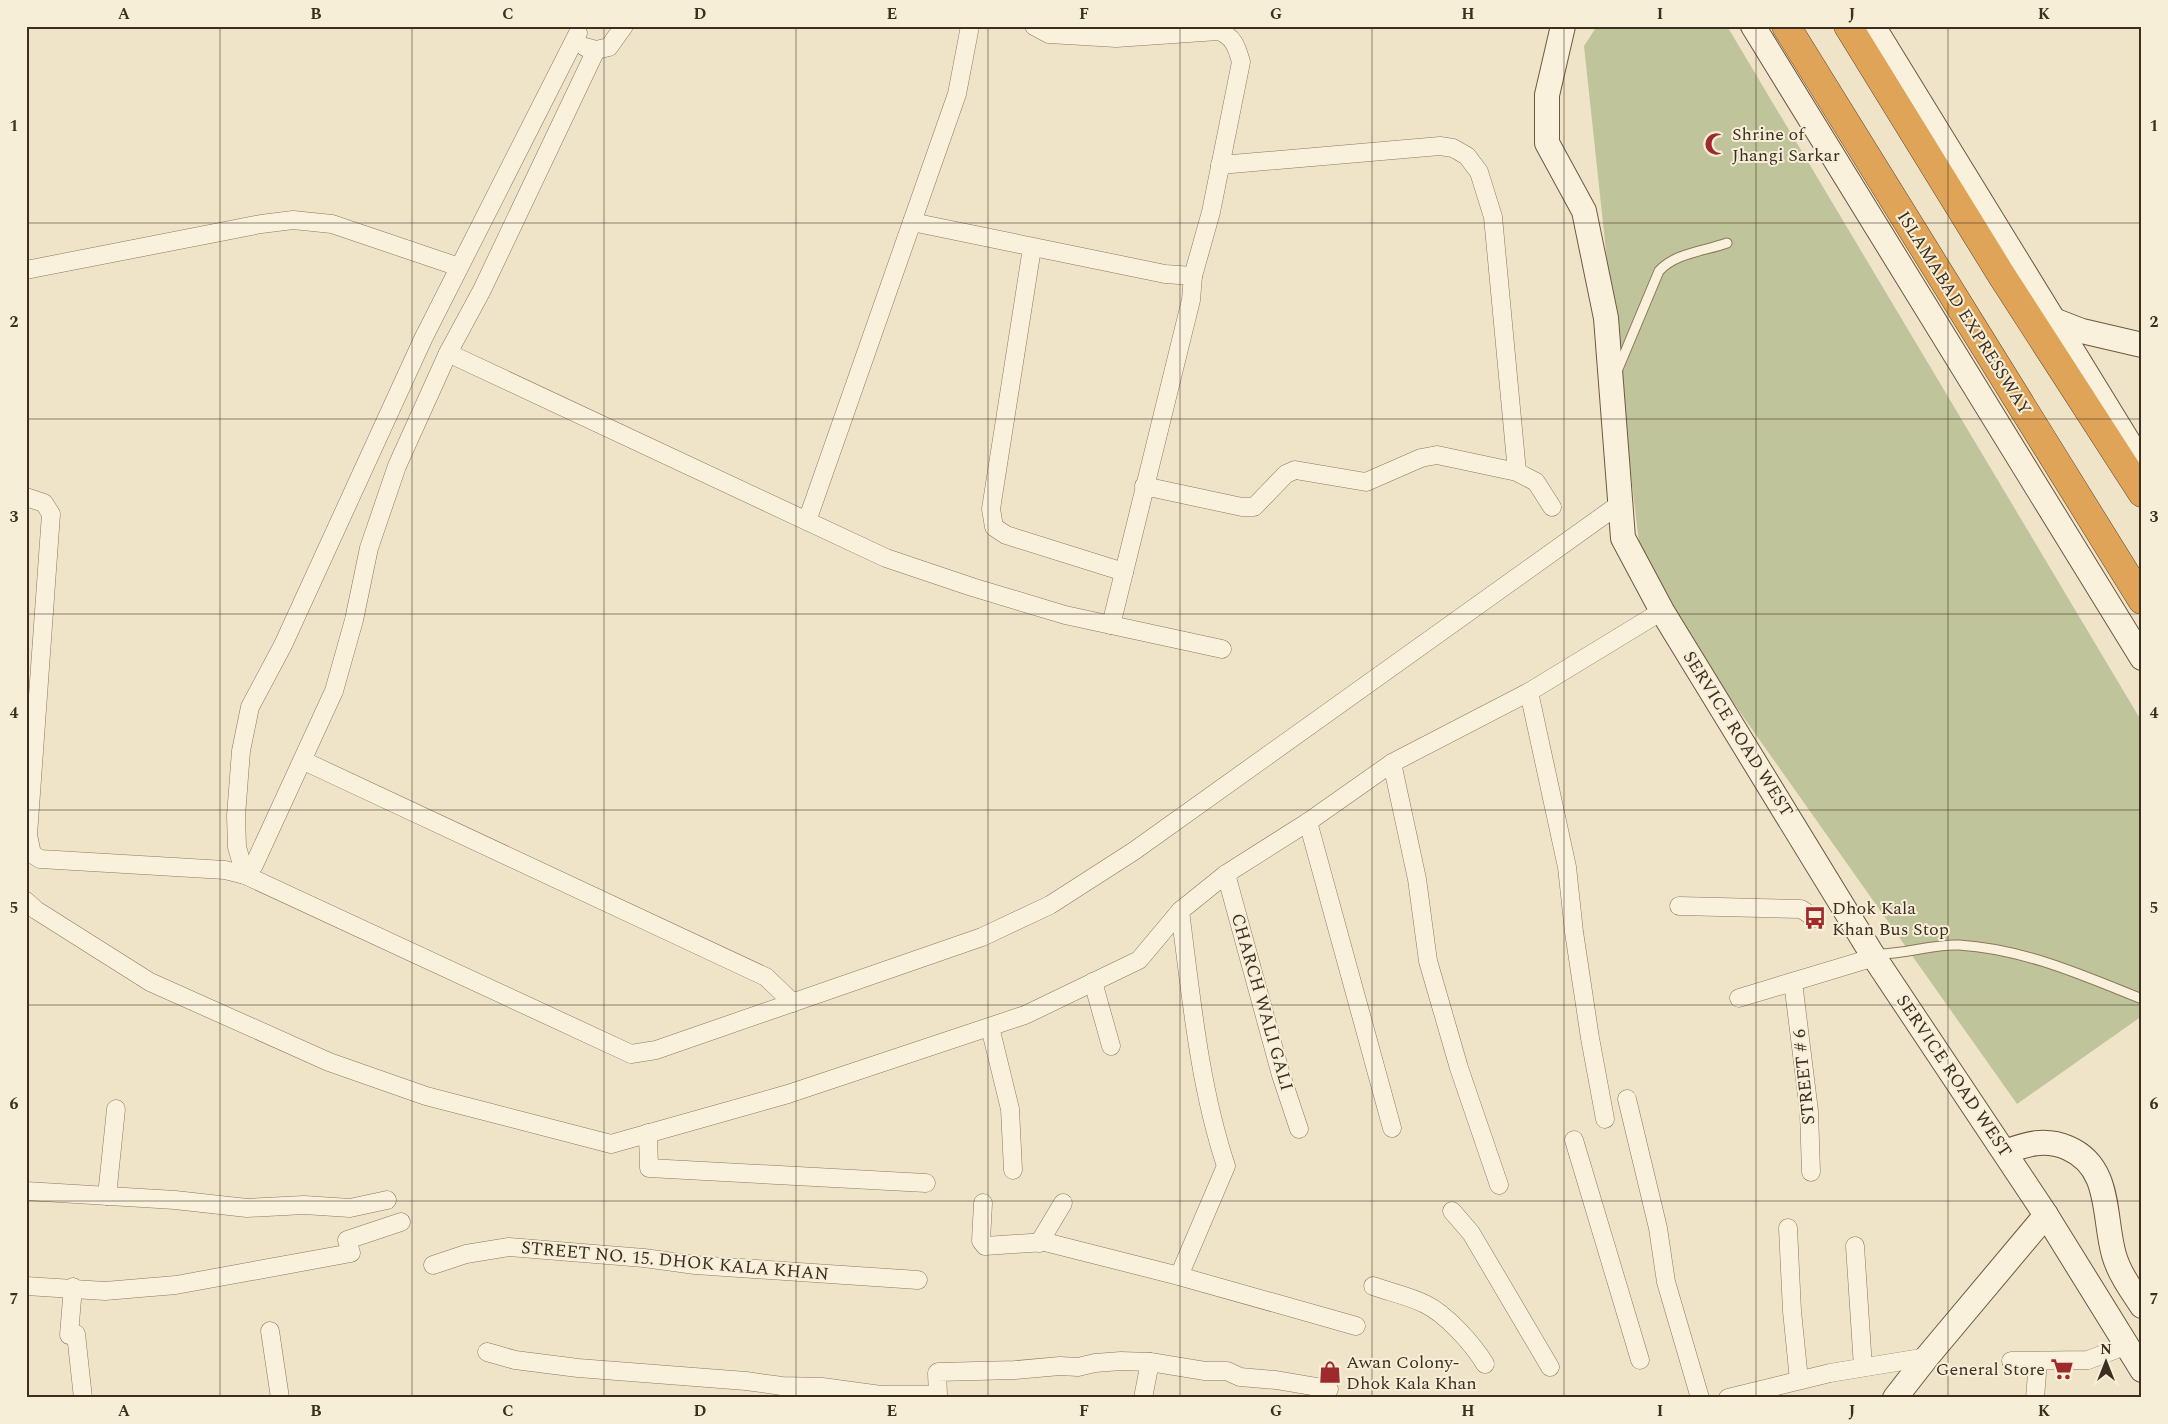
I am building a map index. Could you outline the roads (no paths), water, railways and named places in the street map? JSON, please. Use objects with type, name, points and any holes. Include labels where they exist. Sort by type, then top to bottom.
[{"type":"highway","name":"ISLAMABAD EXPRESSWAY","points":[[1786,26],[2142,600]]},
{"type":"highway","points":[[1848,26],[2018,301],[2142,493]]},
{"type":"street","points":[[576,28],[584,46],[596,50],[609,47],[624,26]]},
{"type":"street","points":[[807,521],[957,94],[970,26]]},
{"type":"street","points":[[1034,26],[1049,34],[1116,38],[1228,30],[1236,44],[1241,62],[1211,212],[1193,276],[1191,300],[1111,625]]},
{"type":"street","name":"SERVICE ROAD WEST","points":[[1563,26],[1547,95],[1547,143],[1584,211],[1606,318],[1624,538],[1662,611],[1874,956],[2046,1215],[2142,1370]]},
{"type":"street","points":[[1753,26],[2142,658]]},
{"type":"street","points":[[1873,26],[2051,319],[2142,464]]},
{"type":"street","points":[[245,875],[237,847],[236,816],[241,751],[250,707],[283,645],[423,339],[576,28]]},
{"type":"street","points":[[245,875],[254,865],[304,761],[334,691],[354,620],[368,548],[397,466],[448,353],[482,290],[596,50]]},
{"type":"street","points":[[1220,165],[1440,146],[1453,148],[1467,156],[1479,172],[1493,217],[1517,472]]},
{"type":"street","points":[[26,270],[261,224],[293,220],[332,224],[459,267]]},
{"type":"street","points":[[912,222],[1165,274],[1193,276]]},
{"type":"street","points":[[1032,248],[992,509],[994,527],[1006,535],[1124,572]]},
{"type":"street","points":[[2051,319],[2082,331],[2142,345]]},
{"type":"street","points":[[448,353],[886,558],[1065,615],[1222,649]]},
{"type":"street","points":[[1144,486],[1242,508],[1254,507],[1286,474],[1295,470],[1366,482],[1422,458],[1437,455],[1517,472],[1536,482],[1552,507]]},
{"type":"street","points":[[26,496],[44,503],[51,514],[28,835],[32,854],[40,859],[225,870],[245,875],[631,1054],[656,1050],[982,938],[1050,905],[1134,851],[1621,503]]},
{"type":"street","points":[[26,901],[36,910],[150,982],[329,1062],[426,1096],[611,1144],[788,1094],[1025,1015],[1139,960],[1180,911],[1226,874],[1308,822],[1392,762],[1529,692],[1662,611]]},
{"type":"street","points":[[1529,692],[1567,867],[1588,1028],[1606,1119]]},
{"type":"street","points":[[304,761],[766,977],[793,1002]]},
{"type":"street","points":[[1392,762],[1417,880],[1428,961],[1459,1068],[1499,1185]]},
{"type":"street","points":[[1308,822],[1392,1128]]},
{"type":"street","name":"CHARCH WALI GALI","points":[[1226,874],[1281,1075],[1299,1129]]},
{"type":"street","points":[[1679,906],[1801,909],[1815,918]]},
{"type":"street","points":[[1179,1276],[1226,1166],[1219,1144],[1198,1042],[1180,911]]},
{"type":"street","points":[[1739,998],[1874,956]]},
{"type":"street","points":[[1093,982],[1111,1046]]},
{"type":"street","name":"STREET # 6","points":[[1793,982],[1809,1111],[1811,1172]]},
{"type":"street","points":[[990,1027],[1010,1109],[1013,1170]]},
{"type":"street","points":[[1627,1100],[1658,1228],[1666,1282],[1700,1398]]},
{"type":"street","points":[[108,1196],[116,1109]]},
{"type":"street","points":[[648,1133],[649,1168],[926,1183]]},
{"type":"street","points":[[1574,1140],[1640,1360]]},
{"type":"street","points":[[2005,1152],[2023,1145],[2042,1142],[2063,1146],[2086,1158],[2094,1168],[2101,1188],[2114,1256],[2142,1306]]},
{"type":"street","points":[[26,1191],[175,1200],[247,1208],[304,1206],[350,1208],[387,1200]]},
{"type":"street","points":[[1039,1243],[1063,1202]]},
{"type":"street","points":[[983,1203],[982,1244],[984,1246],[1045,1242],[1179,1276],[1356,1326]]},
{"type":"street","points":[[1452,1211],[1471,1233],[1501,1287],[1550,1367]]},
{"type":"street","points":[[1895,1398],[2046,1215]]},
{"type":"street","points":[[26,1286],[74,1287],[105,1291],[176,1285],[351,1253],[347,1240],[400,1222]]},
{"type":"street","points":[[1788,1228],[1792,1311],[1799,1380]]},
{"type":"street","points":[[1854,1246],[1863,1368]]},
{"type":"street","name":"STREET NO. 15. DHOK KALA KHAN","points":[[433,1265],[466,1254],[509,1247],[644,1258],[695,1265],[918,1280]]},
{"type":"street","points":[[1373,1286],[1426,1304],[1445,1317],[1478,1352],[1485,1364]]},
{"type":"street","points":[[74,1287],[69,1335],[76,1334],[83,1398]]},
{"type":"street","points":[[270,1331],[280,1398]]},
{"type":"street","points":[[2011,1361],[2088,1360],[2127,1344]]},
{"type":"street","points":[[487,1352],[515,1360],[552,1365],[746,1381],[782,1386],[822,1387],[868,1396],[938,1395],[936,1373],[938,1372],[1015,1370],[1060,1366],[1078,1367],[1095,1363],[1121,1361],[1150,1362],[1205,1371],[1227,1371],[1240,1377],[1276,1380],[1329,1389]]},
{"type":"street","points":[[1728,1398],[1799,1380],[1927,1357]]},
{"type":"street","points":[[2035,1398],[2038,1361]]},
{"type":"street","points":[[1143,1398],[1150,1362]]},
{"type":"lane","points":[[1613,386],[1620,361],[1659,271],[1665,265],[1688,255],[1727,243]]},
{"type":"lane","points":[[1874,956],[1932,946],[1958,945],[2006,950],[2058,966],[2142,1000]]},
{"type":"place","name":"Shrine of Jhangi Sarkar","points":[[1716,144]]},
{"type":"place","name":"Dhok Kala Khan Bus Stop","points":[[1815,918]]},
{"type":"place","name":"General Store","points":[[2062,1369]]},
{"type":"place","name":"Awan Colony- Dhok Kala Khan","points":[[1330,1372]]}]
